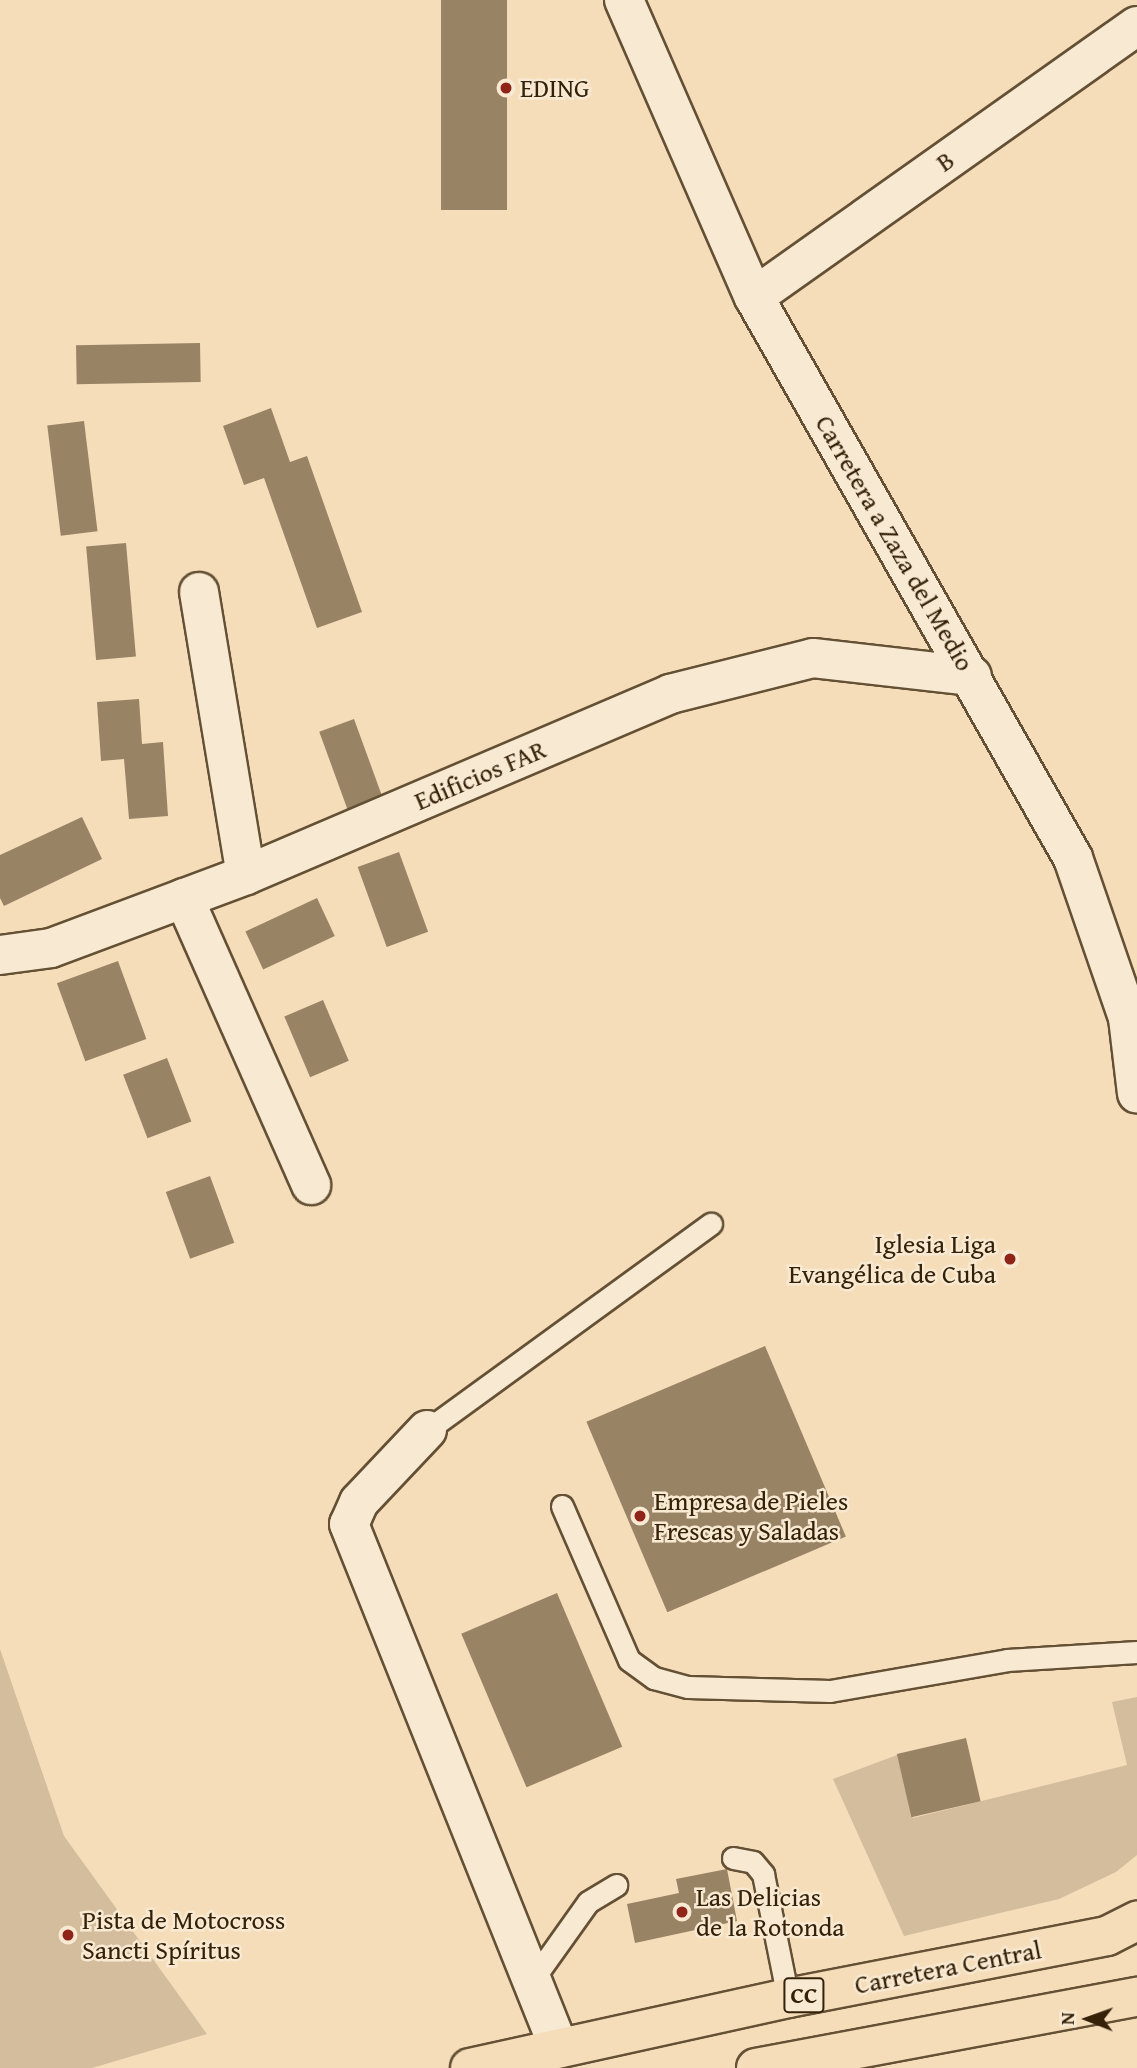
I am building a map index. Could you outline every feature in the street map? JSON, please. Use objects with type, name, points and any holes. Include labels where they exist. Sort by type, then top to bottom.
[{"type":"highway","name":"Carretera Central","points":[[470,2068],[788,1998],[1107,1936],[1137,1921]]},
{"type":"highway","name":"CC","points":[[755,2068],[1137,1997]]},
{"type":"street","name":"Carretera a Zaza del Medio","points":[[624,0],[754,297],[972,676],[1073,858],[1132,1016],[1137,1093]]},
{"type":"street","name":"B","points":[[754,297],[1137,26]]},
{"type":"street","points":[[199,592],[246,876]]},
{"type":"street","name":"Edificios FAR","points":[[0,955],[51,948],[246,876],[670,694],[813,658],[972,676]]},
{"type":"street","points":[[184,898],[311,1185]]},
{"type":"street","points":[[427,1430],[359,1502],[349,1524],[559,2048]]},
{"type":"lane","points":[[427,1430],[711,1224]]},
{"type":"lane","points":[[562,1506],[629,1660],[654,1678],[688,1687],[830,1691],[1007,1660],[1137,1652]]},
{"type":"lane","points":[[733,1858],[753,1862],[763,1874],[788,1998]]},
{"type":"lane","points":[[531,1982],[588,1902],[616,1885]]},
{"type":"shaded area","name":"Pista de Motocross Sancti Spíritus","points":[[0,1649],[64,1836],[207,2034],[92,2068],[0,2068]]},
{"type":"shaded area","points":[[1137,1697],[1137,1855],[1116,1872],[1059,1899],[904,1936],[833,1779],[897,1755],[913,1818],[1127,1765],[1112,1702]]},
{"type":"building","points":[[441,0],[507,0],[507,210],[441,210]]},
{"type":"building","points":[[200,343],[201,382],[77,384],[76,345]]},
{"type":"building","points":[[271,408],[290,462],[307,456],[362,612],[317,628],[264,478],[244,485],[223,426]]},
{"type":"building","points":[[84,421],[98,531],[61,536],[47,426]]},
{"type":"building","points":[[126,543],[136,657],[96,660],[86,546]]},
{"type":"building","points":[[139,699],[142,744],[163,742],[168,816],[129,819],[124,759],[101,761],[97,702]]},
{"type":"building","points":[[354,719],[382,797],[348,810],[319,732]]},
{"type":"building","points":[[82,817],[102,859],[4,906],[0,898],[0,855]]},
{"type":"building","points":[[399,852],[428,932],[387,947],[358,867]]},
{"type":"building","points":[[317,898],[335,936],[263,969],[245,931]]},
{"type":"building","points":[[118,961],[146,1039],[85,1061],[57,983]]},
{"type":"building","points":[[323,1000],[349,1061],[310,1077],[284,1016]]},
{"type":"building","points":[[167,1058],[191,1121],[147,1138],[123,1075]]},
{"type":"building","points":[[210,1176],[234,1243],[190,1259],[166,1192]]},
{"type":"building","points":[[765,1346],[846,1537],[667,1612],[586,1422]]},
{"type":"building","points":[[557,1593],[622,1747],[527,1787],[461,1634]]},
{"type":"building","points":[[966,1738],[981,1801],[911,1817],[897,1754]]},
{"type":"building","name":"Las Delicias de la Rotonda","points":[[727,1869],[737,1921],[635,1943],[627,1904],[679,1893],[676,1879]]},
{"type":"place","name":"EDING","points":[[506,88]]},
{"type":"place","name":"Iglesia Liga Evangélica de Cuba","points":[[1010,1259]]},
{"type":"place","name":"Empresa de Pieles Frescas y Saladas","points":[[640,1516]]},
{"type":"place","name":"Las Delicias de la Rotonda","points":[[682,1912]]},
{"type":"place","name":"Pista de Motocross Sancti Spíritus","points":[[68,1935]]}]
